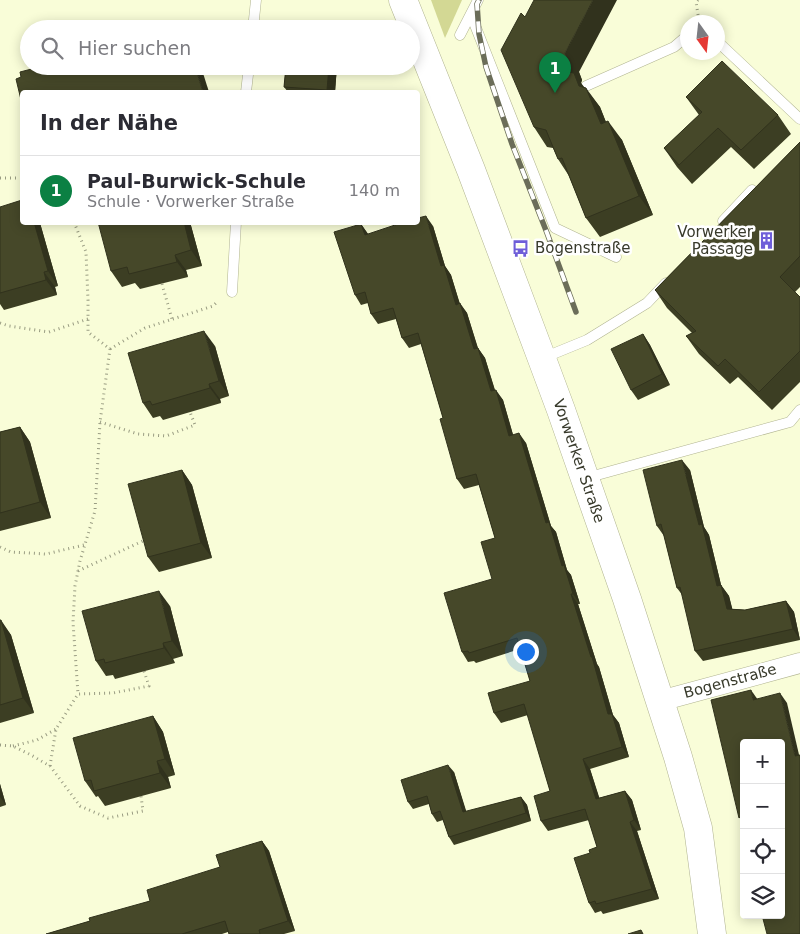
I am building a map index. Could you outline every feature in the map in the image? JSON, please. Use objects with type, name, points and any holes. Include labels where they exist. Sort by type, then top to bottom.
[{"type":"street","name":"Vorwerker Straße","points":[[403,0],[411,20]]},
{"type":"street","name":"Vorwerker Straße","points":[[420,42],[471,170],[542,359],[614,561],[660,700],[698,828],[712,934]]},
{"type":"street","name":"Bogenstraße","points":[[660,700],[800,663]]},
{"type":"lane","points":[[254,20],[256,0]]},
{"type":"lane","points":[[460,35],[478,0]]},
{"type":"lane","points":[[471,15],[555,228],[616,257]]},
{"type":"lane","points":[[586,86],[674,47],[680,42]]},
{"type":"lane","points":[[725,49],[800,119]]},
{"type":"lane","points":[[246,90],[248,75]]},
{"type":"lane","points":[[719,226],[752,190]]},
{"type":"lane","points":[[232,292],[236,225]]},
{"type":"lane","points":[[542,359],[587,340],[647,303],[673,275]]},
{"type":"lane","points":[[585,478],[795,420],[800,410]]},
{"type":"path","points":[[696,1],[698,15]]},
{"type":"path","points":[[0,178],[20,178]]},
{"type":"path","points":[[75,225],[86,252],[88,332],[110,349]]},
{"type":"path","points":[[162,284],[172,319]]},
{"type":"path","points":[[110,349],[144,328],[213,306],[232,292]]},
{"type":"path","points":[[0,323],[49,332],[88,319]]},
{"type":"path","points":[[50,766],[56,729],[78,694],[73,622],[75,586],[84,545],[95,511],[100,422],[110,349]]},
{"type":"path","points":[[100,422],[138,434],[166,436],[195,425],[190,412]]},
{"type":"path","points":[[78,571],[150,538]]},
{"type":"path","points":[[0,547],[11,552],[46,554],[84,545]]},
{"type":"path","points":[[78,694],[113,692],[149,686],[144,671]]},
{"type":"path","points":[[0,745],[13,746],[37,740],[56,729]]},
{"type":"path","points":[[13,746],[50,766],[80,806],[108,818],[143,812],[141,796]]},
{"type":"green space","points":[[431,0],[462,0],[445,38]]},
{"type":"building","points":[[534,0],[593,0],[565,53],[569,61],[566,66],[568,72],[574,73],[579,86],[586,88],[601,124],[608,121],[639,196],[586,218],[562,158],[558,159],[546,130],[534,127],[501,50],[521,13],[525,17]]},
{"type":"building","points":[[722,61],[778,115],[741,150],[718,128],[679,165],[664,148],[702,112],[686,97]]},
{"type":"building","points":[[21,75],[198,75],[202,90],[20,90],[20,96],[16,79],[21,77]]},
{"type":"building","points":[[285,75],[328,75],[327,90],[284,87]]},
{"type":"building","name":"Vorwerker Passage","points":[[800,142],[800,256],[780,277],[800,297],[800,351],[759,392],[725,359],[718,366],[686,336],[696,331],[655,290]]},
{"type":"building","points":[[20,201],[20,225],[35,225],[48,271],[44,272],[46,280],[0,293],[0,207]]},
{"type":"building","points":[[426,216],[441,266],[444,265],[456,305],[460,303],[474,349],[478,348],[491,391],[496,390],[509,436],[519,433],[546,523],[549,522],[562,566],[564,565],[608,714],[612,714],[622,747],[583,759],[596,799],[625,791],[634,820],[630,822],[652,889],[596,904],[595,901],[589,903],[574,858],[590,853],[589,850],[597,847],[585,809],[541,821],[534,796],[550,791],[524,704],[494,713],[488,693],[530,681],[517,638],[469,653],[468,651],[462,652],[444,593],[492,579],[481,542],[495,538],[476,474],[457,479],[440,419],[443,418],[418,333],[402,338],[393,308],[371,314],[365,292],[355,295],[334,232],[361,225],[365,235],[395,225],[420,225],[420,218]]},
{"type":"building","points":[[99,225],[185,225],[191,250],[175,255],[177,262],[129,274],[127,267],[111,271]]},
{"type":"building","points":[[204,331],[219,381],[209,384],[210,388],[152,405],[150,401],[143,403],[128,353]]},
{"type":"building","points":[[643,334],[662,374],[631,390],[611,349]]},
{"type":"building","points":[[20,427],[40,502],[0,513],[0,432]]},
{"type":"building","points":[[682,460],[699,525],[702,524],[717,586],[721,585],[727,609],[745,610],[786,601],[793,629],[695,651],[680,587],[677,588],[661,524],[657,526],[643,470]]},
{"type":"building","points":[[182,470],[201,543],[148,557],[128,484]]},
{"type":"building","points":[[159,591],[172,641],[163,643],[164,648],[105,663],[104,659],[96,661],[82,611]]},
{"type":"building","points":[[0,620],[23,698],[0,705]]},
{"type":"building","points":[[751,690],[753,700],[780,693],[795,756],[800,755],[800,934],[767,934],[763,919],[785,919],[785,739],[740,739],[739,818],[711,700]]},
{"type":"building","points":[[153,716],[165,759],[157,761],[160,773],[94,791],[91,780],[85,781],[73,738]]},
{"type":"building","points":[[448,765],[463,812],[521,797],[526,813],[449,837],[440,811],[432,814],[427,796],[408,802],[401,780]]},
{"type":"building","points":[[262,841],[288,921],[259,930],[260,934],[229,934],[225,921],[182,934],[46,934],[90,921],[89,918],[150,901],[147,890],[220,867],[216,855]]},
{"type":"building","points":[[641,930],[643,934],[628,934]]},
{"type":"railway","points":[[479,0],[477,4],[479,34],[486,67],[512,144],[576,312]]},
{"type":"place","name":"Paul-Burwick-Schule","points":[[555,93]]},
{"type":"place","name":"Vorwerker Passage","points":[[767,241]]},
{"type":"place","name":"Bogenstraße","points":[[521,248]]}]
